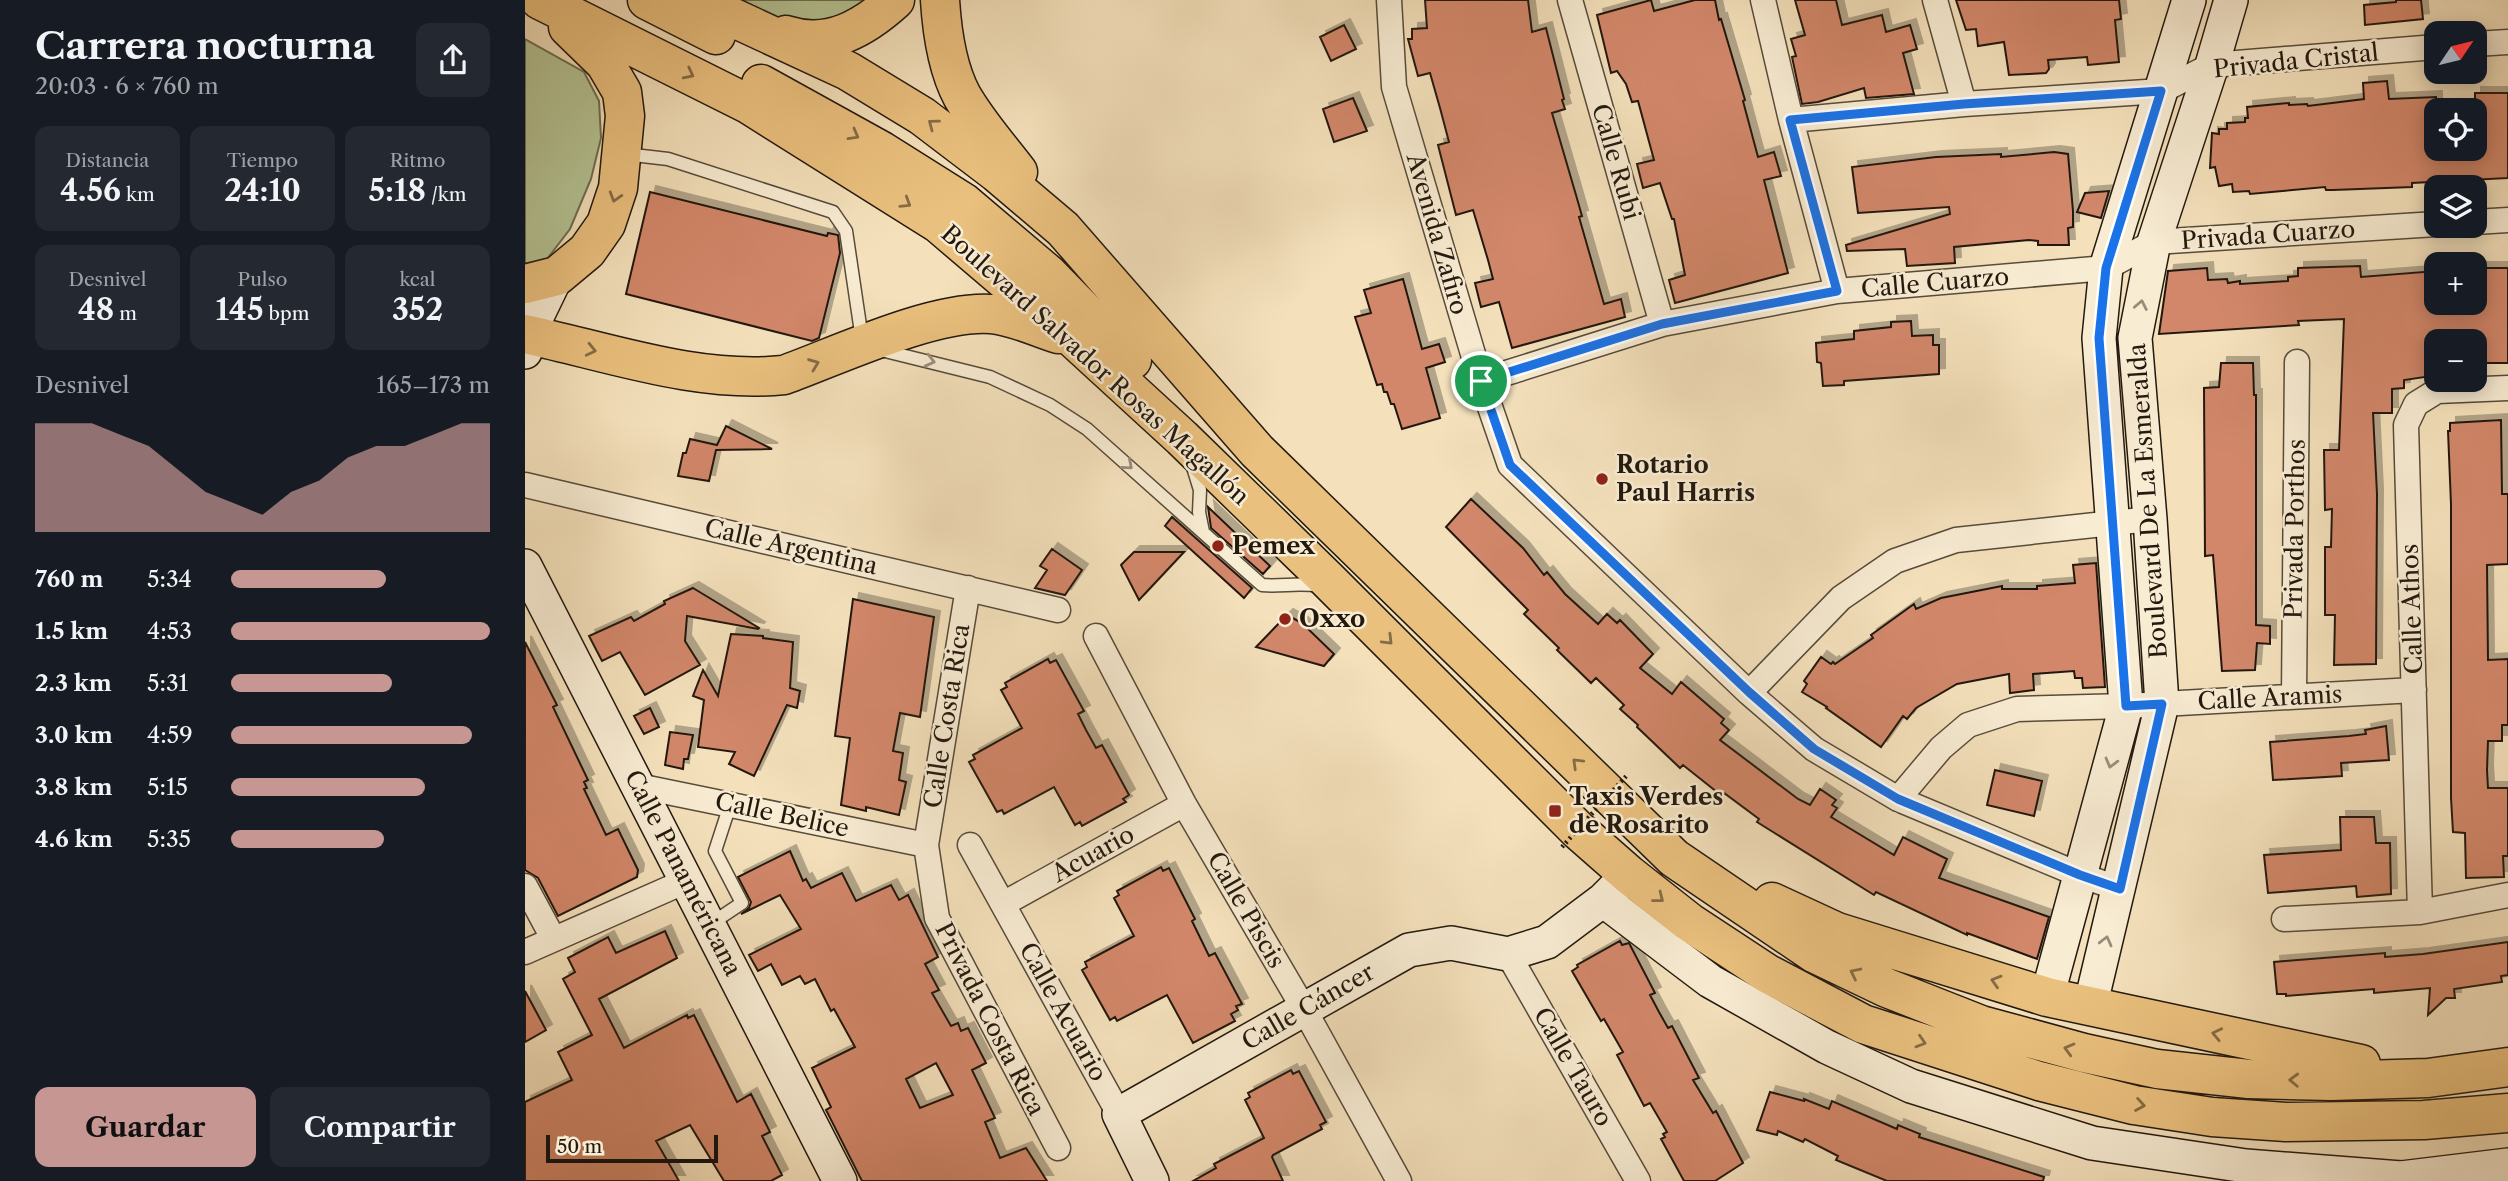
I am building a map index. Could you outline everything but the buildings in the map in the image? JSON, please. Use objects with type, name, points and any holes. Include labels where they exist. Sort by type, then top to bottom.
[{"type":"highway","points":[[528,0],[566,25],[605,63],[622,92],[625,116],[618,188],[607,223],[587,251],[541,280]]},
{"type":"highway","name":"Boulevard Salvador Rosas Magallón","points":[[540,0],[748,104],[939,224],[1074,339],[1182,438],[1347,599],[1579,831],[1616,887],[1689,922],[1768,974],[1863,1024],[2039,1082],[2134,1105],[2212,1117],[2286,1122],[2424,1120],[2508,1113]]},
{"type":"highway","points":[[572,0],[636,23],[726,64],[882,151],[963,202],[1048,274],[1168,383],[1257,451]]},
{"type":"highway","points":[[647,0],[861,110],[950,165],[1003,204],[1063,260],[1168,383],[1197,436],[1232,487]]},
{"type":"highway","name":"Boulevard Salvador Rosas Magallón","points":[[695,0],[849,71],[922,116],[997,173],[1063,229],[1257,451],[1674,858],[1814,953],[1887,988],[1981,1025],[2084,1053],[2157,1069],[2263,1079],[2331,1081],[2428,1078],[2508,1067]]},
{"type":"highway","points":[[737,20],[794,38],[826,39],[852,33],[874,19],[895,0]]},
{"type":"highway","points":[[940,0],[942,31],[961,94],[977,119],[1063,229]]},
{"type":"highway","points":[[526,338],[727,376],[750,377],[784,375],[925,324],[962,316],[991,314],[1020,320],[1074,339]]},
{"type":"highway","points":[[1674,858],[1836,932],[2047,997],[2428,1078]]},
{"type":"street","name":"Avenida Zafiro","points":[[1389,0],[1394,87],[1481,381],[1510,465],[1749,692],[1814,749],[1898,799],[2120,889]]},
{"type":"street","name":"Calle Rubi","points":[[1570,0],[1662,324]]},
{"type":"street","points":[[1763,0],[1790,120],[1837,291]]},
{"type":"street","points":[[1935,0],[1964,104]]},
{"type":"street","name":"Boulevard De La Esmeralda","points":[[2047,997],[2126,706],[2099,338],[2106,268],[2189,0]]},
{"type":"street","name":"Boulevard De La Esmeralda","points":[[2089,1007],[2120,889],[2162,704],[2135,338],[2154,242],[2231,0]]},
{"type":"street","points":[[2487,43],[2508,42]]},
{"type":"street","name":"Privada Cristal","points":[[2161,91],[2212,65],[2424,48]]},
{"type":"street","points":[[1790,120],[1964,104],[2161,91]]},
{"type":"street","points":[[2487,221],[2508,220]]},
{"type":"street","name":"Privada Cuarzo","points":[[2106,268],[2154,242],[2424,225]]},
{"type":"street","name":"Calle Cuarzo","points":[[1481,381],[1662,324],[1837,291],[2106,268]]},
{"type":"street","points":[[526,338],[541,280]]},
{"type":"street","name":"Privada Porthos","points":[[2294,696],[2297,362]]},
{"type":"street","name":"Calle Athos","points":[[2420,912],[2406,425],[2416,404],[2437,391],[2508,388]]},
{"type":"street","name":"Calle Argentina","points":[[525,485],[1058,610]]},
{"type":"street","points":[[1749,692],[1841,598],[1895,561],[1956,540],[2150,519]]},
{"type":"street","name":"Calle Panaméricana","points":[[525,566],[840,1181]]},
{"type":"street","name":"Calle Costa Rica","points":[[926,845],[968,588]]},
{"type":"street","name":"Calle Piscis","points":[[1096,636],[1184,804],[1304,1009],[1399,1181]]},
{"type":"street","name":"Calle Aramis","points":[[1898,799],[1941,748],[1968,725],[2017,709],[2126,706],[2414,690]]},
{"type":"street","name":"Calle Belice","points":[[638,786],[926,845]]},
{"type":"street","name":"Acuario","points":[[1003,904],[1184,804]]},
{"type":"street","name":"Privada Costa Rica","points":[[926,845],[937,918],[1058,1148]]},
{"type":"street","name":"Calle Acuario","points":[[970,845],[1119,1114],[1152,1181]]},
{"type":"street","points":[[525,952],[686,881]]},
{"type":"street","points":[[525,886],[553,939]]},
{"type":"street","points":[[1508,954],[1547,942],[1616,887],[1710,981],[1827,1047],[1911,1086],[2092,1143],[2246,1174],[2401,1178],[2508,1165]]},
{"type":"street","points":[[2284,919],[2420,912],[2508,895]]},
{"type":"street","name":"Calle Cáncer","points":[[1119,1114],[1409,950],[1451,943],[1508,954]]},
{"type":"street","name":"Calle Tauro","points":[[1508,954],[1632,1179]]},
{"type":"lane","points":[[622,153],[668,159],[833,212],[846,231],[863,345],[990,377],[1050,405],[1087,429],[1262,584],[1274,586],[1303,583],[1321,587],[1347,599]]},
{"type":"lane","points":[[1182,438],[1190,454],[1200,490],[1199,512],[1203,531]]},
{"type":"lane","points":[[709,925],[742,903],[715,851],[730,805]]},
{"type":"path","points":[[1562,847],[1628,774]]},
{"type":"green space","points":[[721,0],[881,0],[861,14],[803,24],[743,12]]},
{"type":"green space","points":[[525,39],[584,72],[599,101],[601,138],[591,179],[570,229],[544,263],[525,270]]},
{"type":"place","name":"Rotario Paul Harris","points":[[1602,479]]},
{"type":"place","name":"Pemex","points":[[1218,546]]},
{"type":"place","name":"Oxxo","points":[[1285,619]]},
{"type":"place","name":"Taxis Verdes de Rosarito","points":[[1555,811]]},
{"type":"route","points":[[2161,91],[2106,268],[2099,338],[2126,706],[2162,704],[2120,889],[1898,799],[1814,749],[1749,692],[1510,465],[1481,381],[1662,324],[1837,291],[1790,120],[1964,104],[2161,91]]}]
